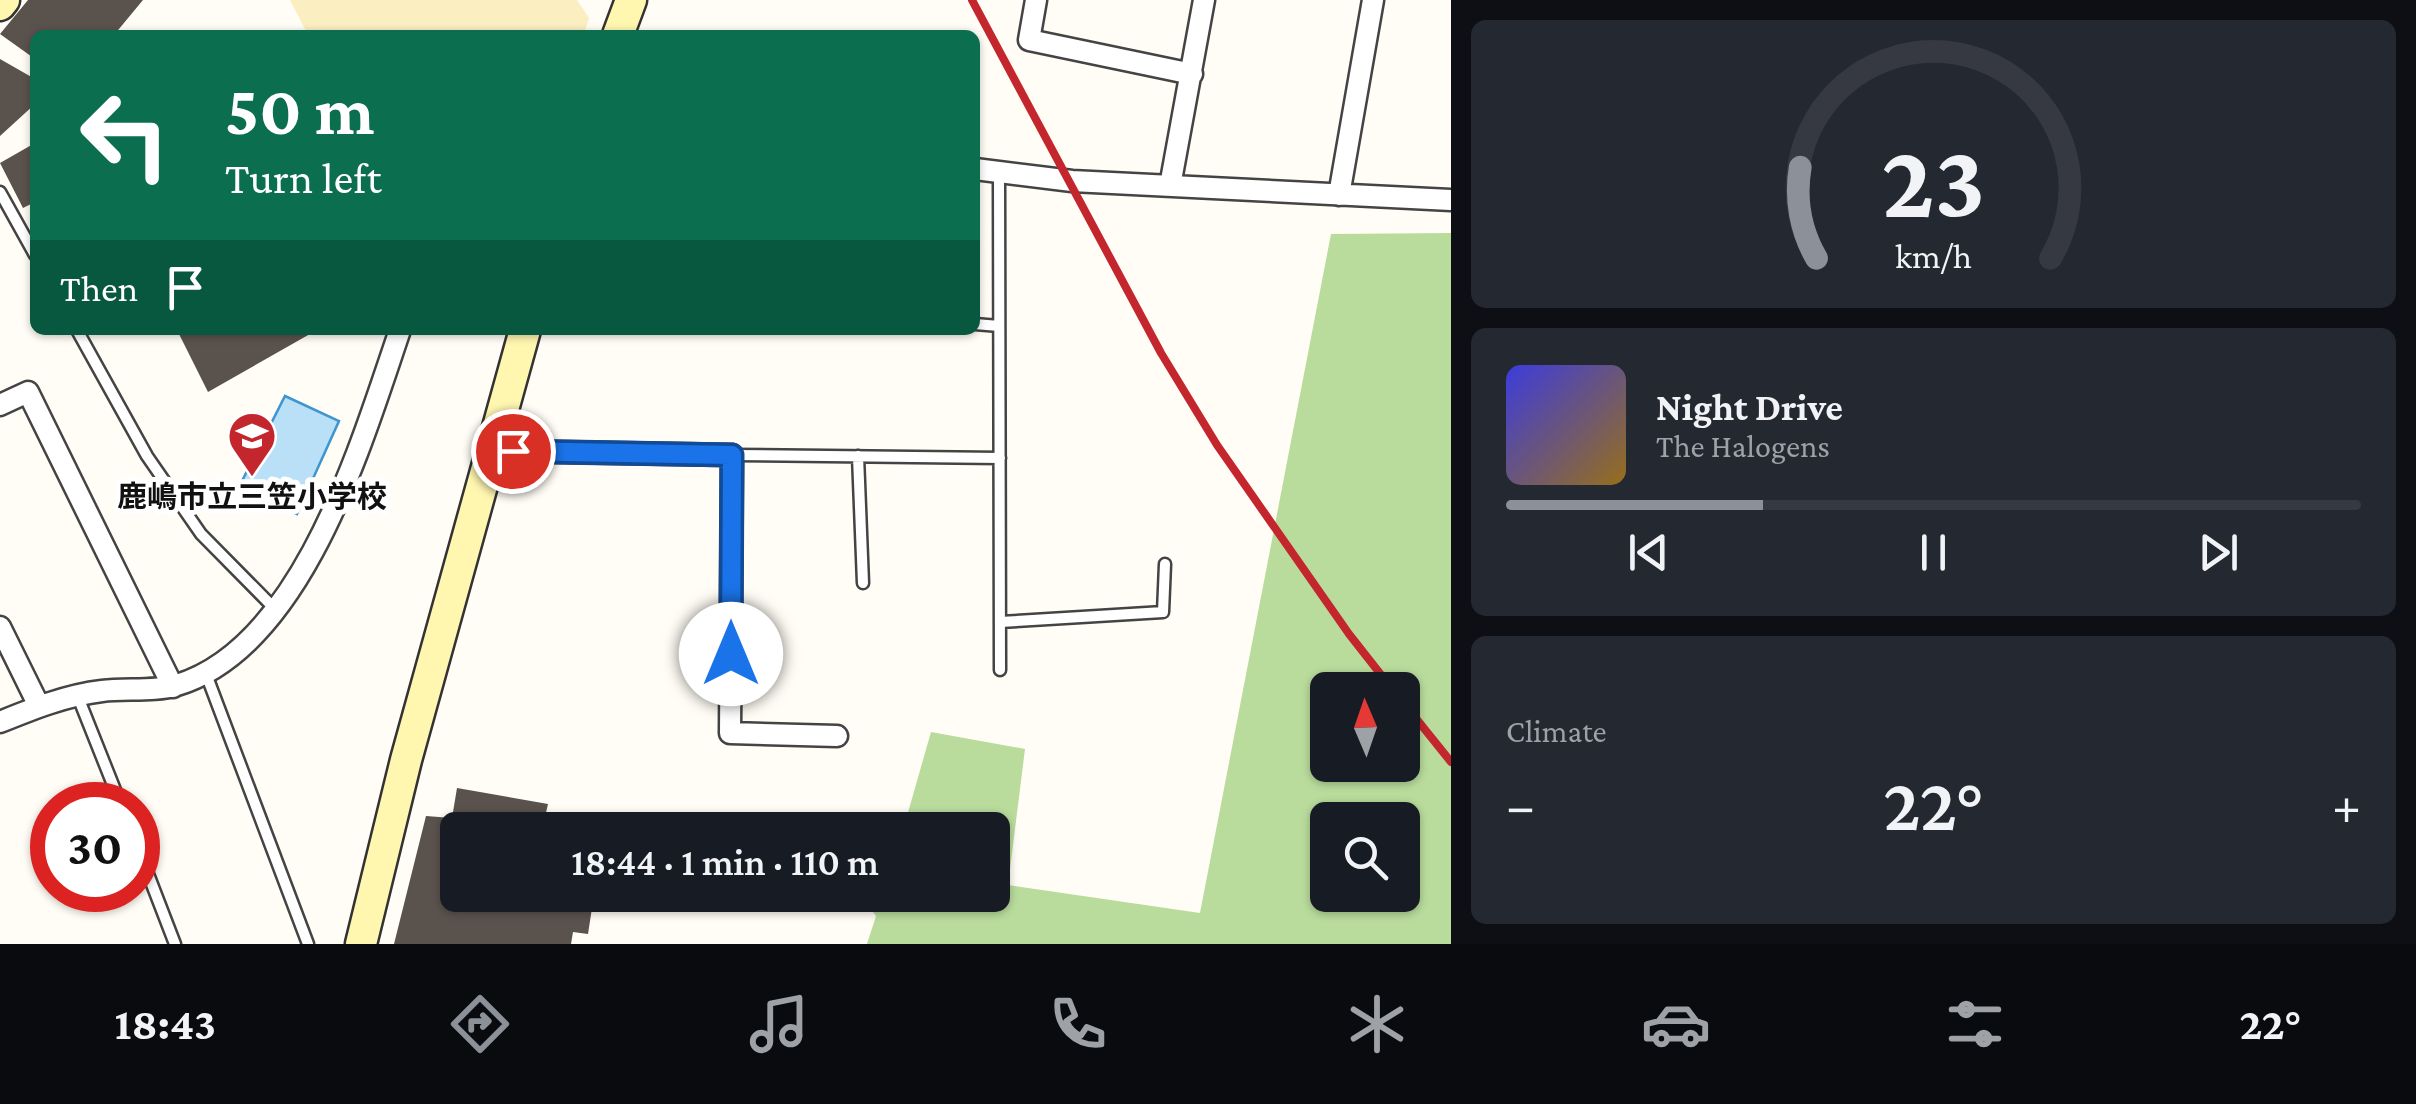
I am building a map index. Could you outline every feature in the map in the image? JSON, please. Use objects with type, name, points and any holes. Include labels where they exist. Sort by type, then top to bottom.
[{"type":"street","points":[[1036,0],[1029,40],[1192,74]]},
{"type":"street","points":[[1170,186],[1204,0]]},
{"type":"street","points":[[1339,194],[1373,0]]},
{"type":"street","points":[[980,169],[1072,181],[1451,200]]},
{"type":"street","points":[[0,722],[39,706],[98,691],[173,686],[206,674],[260,627],[310,559],[341,498],[398,335]]},
{"type":"street","points":[[361,944],[411,743],[524,335]]},
{"type":"street","points":[[0,406],[28,392],[173,686]]},
{"type":"street","points":[[492,451],[732,455],[730,733],[837,736]]},
{"type":"street","points":[[0,627],[39,706]]},
{"type":"lane","points":[[999,172],[1000,670]]},
{"type":"lane","points":[[0,192],[30,246]]},
{"type":"lane","points":[[980,324],[1000,326]]},
{"type":"lane","points":[[80,335],[147,456],[201,534],[274,608]]},
{"type":"lane","points":[[732,455],[1000,458]]},
{"type":"lane","points":[[858,456],[863,583]]},
{"type":"lane","points":[[1000,622],[1163,612],[1166,564]]},
{"type":"lane","points":[[206,674],[308,944]]},
{"type":"lane","points":[[78,696],[111,782]]},
{"type":"lane","points":[[160,905],[175,944]]},
{"type":"green space","points":[[1451,233],[1451,944],[867,944],[876,916],[873,912],[1010,912],[1010,885],[1200,913],[1331,234]]},
{"type":"green space","points":[[931,732],[1025,749],[1010,869],[1010,812],[908,812]]},
{"type":"sand","points":[[290,0],[577,0],[589,18],[585,30],[305,30]]},
{"type":"water","points":[[285,396],[339,421],[297,514],[240,485]]},
{"type":"building","points":[[28,0],[143,0],[118,30],[30,30],[30,55],[0,34]]},
{"type":"building","points":[[0,59],[30,76],[30,109],[0,136]]},
{"type":"building","points":[[30,146],[30,204],[23,208],[0,163]]},
{"type":"building","points":[[180,335],[308,335],[208,392]]},
{"type":"building","points":[[457,788],[548,804],[546,812],[453,812]]},
{"type":"building","points":[[426,816],[440,817],[440,912],[591,912],[588,934],[573,932],[571,944],[394,944]]},
{"type":"railway","points":[[972,0],[1161,353],[1217,445],[1379,672]]},
{"type":"railway","points":[[1420,723],[1451,762]]},
{"type":"place","name":"鹿嶋市立三笠小学校","points":[[252,478]]},
{"type":"route","points":[[513,451],[732,455],[731,654]]}]
